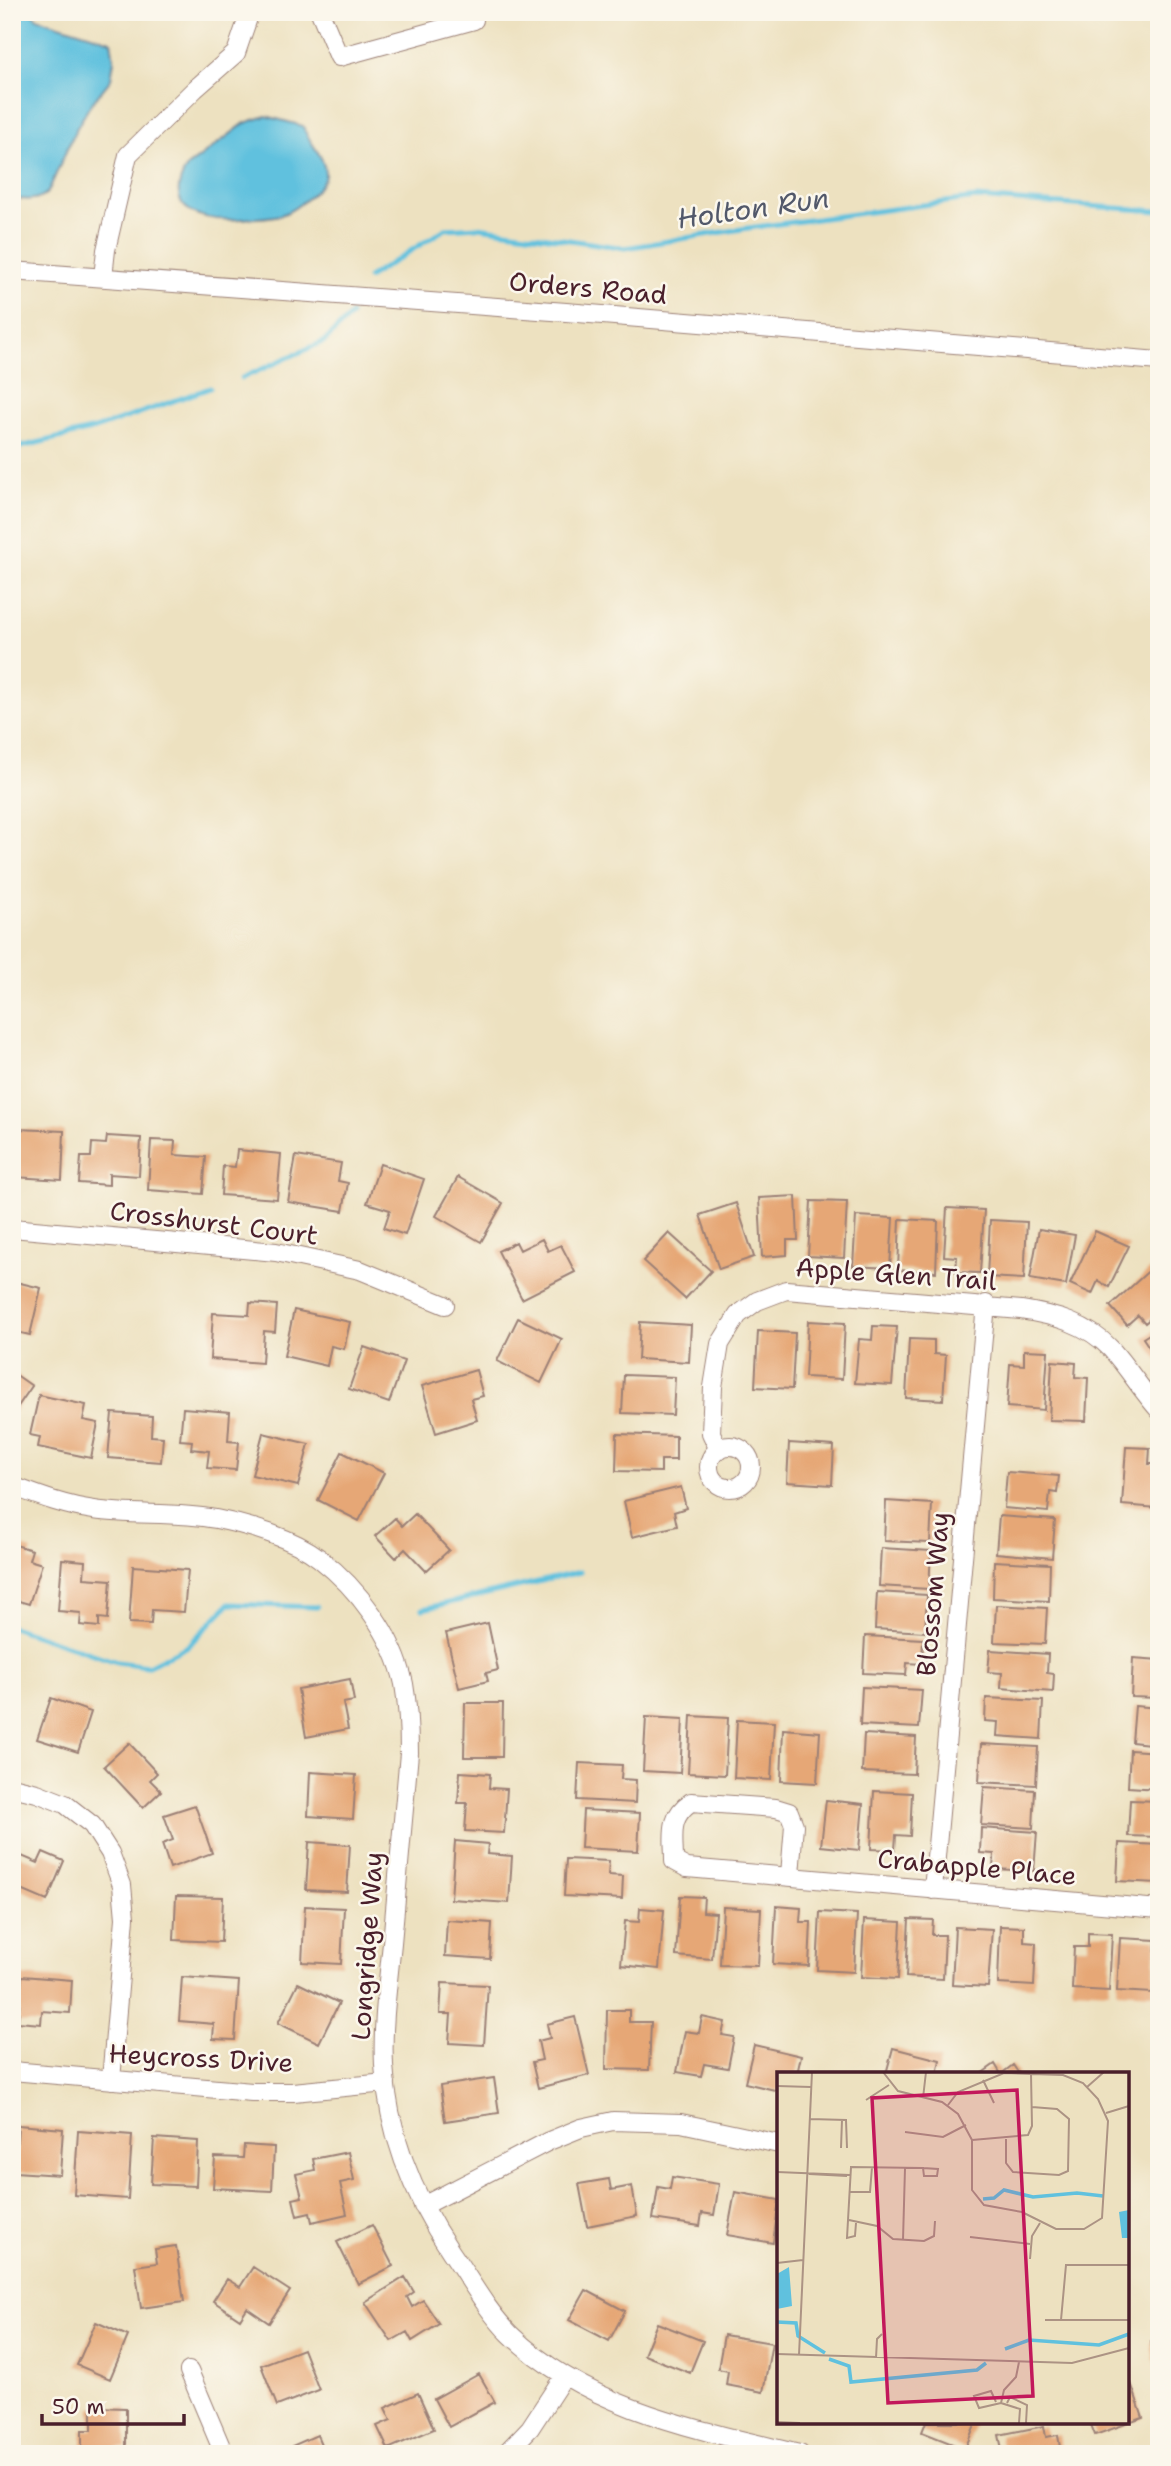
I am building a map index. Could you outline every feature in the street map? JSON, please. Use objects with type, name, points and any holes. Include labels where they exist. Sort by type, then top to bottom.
[{"type":"street","points":[[103,277],[106,250],[128,155],[236,53],[250,12]]},
{"type":"street","points":[[324,13],[340,57],[474,20],[472,12]]},
{"type":"street","name":"Orders Road","points":[[12,271],[566,312],[1159,361]]},
{"type":"street","name":"Crosshurst Court","points":[[12,1228],[276,1252],[359,1270],[445,1305]]},
{"type":"street","name":"Apple Glen Trail","points":[[719,1450],[711,1433],[716,1361],[727,1328],[738,1315],[757,1301],[786,1290],[986,1306],[1045,1314],[1079,1326],[1110,1348],[1159,1410]]},
{"type":"street","name":"Blossom Way","points":[[933,1890],[986,1306]]},
{"type":"street","name":"Longridge Way","points":[[12,1486],[51,1501],[93,1510],[214,1518],[269,1532],[318,1557],[360,1598],[390,1643],[404,1682],[408,1716],[409,1753],[384,2062],[399,2147],[423,2206],[508,2332],[564,2376],[611,2399],[756,2449],[800,2454]]},
{"type":"street","points":[[12,1787],[65,1804],[92,1825],[110,1853],[122,1885],[125,1918],[111,2080]]},
{"type":"street","name":"Crabapple Place","points":[[790,1875],[794,1825],[789,1812],[776,1808],[691,1802],[679,1810],[675,1819],[674,1861],[687,1868],[1159,1909]]},
{"type":"street","name":"Heycross Drive","points":[[12,2071],[252,2092],[293,2092],[386,2083]]},
{"type":"street","points":[[423,2206],[549,2141],[581,2128],[613,2121],[681,2123],[777,2144]]},
{"type":"street","points":[[189,2371],[224,2454]]},
{"type":"street","points":[[505,2454],[530,2428],[564,2376]]},
{"type":"water","points":[[19,12],[32,12],[37,18],[111,41],[114,60],[111,79],[89,107],[75,131],[48,192],[31,199],[12,197],[12,48],[18,33]]},
{"type":"water","points":[[266,116],[303,126],[325,168],[320,186],[294,208],[272,217],[227,219],[201,216],[190,211],[179,195],[180,182],[187,167],[245,123]]},
{"type":"building","points":[[17,1129],[64,1131],[62,1180],[15,1177]]},
{"type":"building","points":[[107,1136],[141,1138],[139,1176],[109,1174],[109,1185],[79,1183],[81,1157],[91,1157],[92,1143],[106,1144]]},
{"type":"building","points":[[151,1140],[175,1141],[174,1155],[206,1157],[203,1194],[148,1190]]},
{"type":"building","points":[[237,1150],[281,1154],[277,1199],[221,1195],[223,1166],[235,1167]]},
{"type":"building","points":[[296,1156],[341,1163],[338,1181],[348,1183],[343,1211],[288,1202]]},
{"type":"building","points":[[380,1164],[424,1179],[405,1235],[384,1228],[390,1210],[367,1203]]},
{"type":"building","points":[[458,1177],[503,1203],[481,1242],[436,1216]]},
{"type":"building","points":[[796,1196],[798,1240],[787,1240],[787,1255],[762,1257],[759,1198]]},
{"type":"building","points":[[811,1201],[847,1202],[844,1258],[808,1256]]},
{"type":"building","points":[[736,1203],[754,1257],[719,1269],[700,1215]]},
{"type":"building","points":[[947,1208],[984,1210],[980,1273],[956,1272],[957,1257],[944,1256]]},
{"type":"building","points":[[856,1216],[893,1218],[890,1268],[853,1266]]},
{"type":"building","points":[[900,1219],[938,1221],[936,1272],[898,1270]]},
{"type":"building","points":[[990,1220],[1027,1222],[1024,1279],[987,1277]]},
{"type":"building","points":[[1039,1229],[1075,1235],[1066,1285],[1030,1279]]},
{"type":"building","points":[[1095,1231],[1129,1246],[1109,1287],[1098,1281],[1092,1294],[1070,1284]]},
{"type":"building","points":[[669,1233],[711,1271],[685,1299],[643,1261]]},
{"type":"building","points":[[542,1239],[548,1251],[561,1245],[575,1272],[522,1299],[498,1251],[516,1242],[520,1250]]},
{"type":"building","points":[[1154,1266],[1159,1272],[1159,1311],[1145,1323],[1138,1315],[1127,1325],[1110,1306]]},
{"type":"building","points":[[12,1281],[41,1288],[30,1335],[12,1331]]},
{"type":"building","points":[[250,1303],[277,1305],[275,1332],[264,1331],[262,1363],[210,1359],[213,1313],[249,1315]]},
{"type":"building","points":[[294,1310],[350,1322],[344,1349],[331,1346],[327,1366],[284,1356]]},
{"type":"building","points":[[518,1318],[562,1339],[541,1383],[497,1361]]},
{"type":"building","points":[[808,1321],[845,1323],[842,1379],[805,1377]]},
{"type":"building","points":[[640,1322],[691,1325],[689,1362],[638,1359]]},
{"type":"building","points":[[873,1326],[897,1327],[892,1385],[855,1383],[859,1339],[872,1340]]},
{"type":"building","points":[[1159,1328],[1159,1362],[1143,1338]]},
{"type":"building","points":[[758,1331],[795,1333],[792,1389],[755,1387]]},
{"type":"building","points":[[909,1339],[934,1340],[934,1354],[946,1355],[943,1400],[906,1398]]},
{"type":"building","points":[[364,1347],[404,1361],[389,1403],[349,1389]]},
{"type":"building","points":[[1024,1350],[1048,1351],[1044,1410],[1007,1407],[1010,1364],[1024,1365]]},
{"type":"building","points":[[1052,1361],[1076,1363],[1075,1377],[1088,1378],[1086,1421],[1049,1420]]},
{"type":"building","points":[[476,1370],[483,1396],[471,1399],[477,1420],[436,1433],[422,1386]]},
{"type":"building","points":[[12,1372],[32,1386],[12,1415]]},
{"type":"building","points":[[624,1375],[675,1377],[673,1415],[622,1413]]},
{"type":"building","points":[[39,1395],[86,1405],[83,1420],[98,1423],[91,1458],[38,1447],[40,1437],[30,1435]]},
{"type":"building","points":[[183,1408],[230,1412],[228,1441],[239,1442],[236,1470],[207,1468],[209,1451],[191,1449],[192,1441],[180,1440]]},
{"type":"building","points":[[112,1413],[152,1416],[151,1436],[163,1437],[161,1462],[108,1458]]},
{"type":"building","points":[[263,1433],[309,1444],[298,1486],[252,1475]]},
{"type":"building","points":[[617,1434],[676,1436],[676,1460],[661,1460],[661,1472],[616,1471]]},
{"type":"building","points":[[789,1443],[834,1446],[832,1485],[787,1482]]},
{"type":"building","points":[[1126,1447],[1150,1448],[1149,1464],[1159,1464],[1158,1508],[1122,1505]]},
{"type":"building","points":[[342,1452],[384,1473],[359,1521],[318,1500]]},
{"type":"building","points":[[1007,1472],[1059,1476],[1057,1493],[1050,1492],[1048,1512],[1004,1508]]},
{"type":"building","points":[[681,1487],[686,1508],[674,1512],[677,1526],[632,1537],[624,1501]]},
{"type":"building","points":[[886,1501],[932,1504],[930,1543],[884,1541]]},
{"type":"building","points":[[415,1514],[449,1550],[426,1571],[405,1549],[396,1558],[375,1536],[395,1518],[402,1526]]},
{"type":"building","points":[[999,1516],[1055,1520],[1052,1558],[996,1553]]},
{"type":"building","points":[[12,1544],[32,1550],[29,1560],[42,1564],[29,1604],[12,1599]]},
{"type":"building","points":[[881,1548],[931,1551],[929,1589],[879,1586]]},
{"type":"building","points":[[62,1559],[85,1561],[84,1578],[111,1580],[108,1619],[99,1618],[99,1627],[80,1625],[81,1613],[58,1611]]},
{"type":"building","points":[[994,1561],[1050,1564],[1049,1601],[993,1598]]},
{"type":"building","points":[[133,1566],[188,1570],[184,1612],[152,1610],[151,1624],[129,1623]]},
{"type":"building","points":[[877,1592],[927,1595],[925,1632],[875,1629]]},
{"type":"building","points":[[996,1605],[1047,1608],[1045,1644],[994,1642]]},
{"type":"building","points":[[488,1623],[498,1670],[486,1673],[488,1681],[459,1688],[446,1633]]},
{"type":"building","points":[[865,1636],[923,1639],[922,1664],[907,1663],[906,1675],[863,1673]]},
{"type":"building","points":[[990,1650],[1048,1654],[1047,1673],[1054,1674],[1053,1692],[1001,1688],[1002,1673],[988,1672]]},
{"type":"building","points":[[1133,1658],[1159,1660],[1159,1698],[1131,1697]]},
{"type":"building","points":[[350,1679],[354,1701],[343,1703],[348,1729],[306,1737],[298,1689]]},
{"type":"building","points":[[862,1687],[922,1690],[919,1728],[860,1725]]},
{"type":"building","points":[[51,1698],[91,1712],[78,1752],[37,1739]]},
{"type":"building","points":[[986,1698],[1043,1701],[1041,1739],[997,1736],[998,1722],[985,1721]]},
{"type":"building","points":[[465,1703],[503,1703],[502,1757],[464,1757]]},
{"type":"building","points":[[1135,1706],[1159,1708],[1159,1745],[1132,1742]]},
{"type":"building","points":[[691,1716],[728,1718],[725,1775],[688,1773]]},
{"type":"building","points":[[646,1717],[683,1719],[680,1773],[643,1771]]},
{"type":"building","points":[[737,1720],[774,1722],[771,1780],[734,1778]]},
{"type":"building","points":[[783,1729],[820,1732],[817,1783],[781,1781]]},
{"type":"building","points":[[864,1734],[916,1737],[914,1774],[862,1772]]},
{"type":"building","points":[[129,1743],[157,1773],[150,1780],[161,1791],[143,1808],[104,1766]]},
{"type":"building","points":[[981,1744],[1038,1747],[1036,1785],[979,1782]]},
{"type":"building","points":[[1130,1750],[1159,1752],[1159,1789],[1128,1787]]},
{"type":"building","points":[[579,1763],[622,1765],[621,1779],[636,1780],[635,1803],[577,1800]]},
{"type":"building","points":[[310,1772],[356,1775],[353,1819],[308,1816]]},
{"type":"building","points":[[460,1772],[490,1774],[489,1788],[507,1789],[504,1833],[465,1831],[467,1803],[458,1803]]},
{"type":"building","points":[[984,1787],[1035,1790],[1033,1828],[981,1825]]},
{"type":"building","points":[[874,1791],[912,1793],[910,1836],[896,1835],[895,1850],[871,1849]]},
{"type":"building","points":[[826,1800],[863,1804],[859,1850],[821,1846]]},
{"type":"building","points":[[1130,1800],[1159,1801],[1159,1837],[1128,1836]]},
{"type":"building","points":[[195,1805],[212,1853],[170,1868],[162,1844],[173,1840],[164,1815]]},
{"type":"building","points":[[583,1810],[640,1813],[638,1851],[581,1848]]},
{"type":"building","points":[[981,1828],[1037,1832],[1034,1871],[993,1869],[994,1854],[980,1853]]},
{"type":"building","points":[[455,1841],[488,1844],[487,1854],[512,1856],[509,1903],[451,1899]]},
{"type":"building","points":[[309,1842],[350,1845],[347,1892],[306,1890]]},
{"type":"building","points":[[1119,1843],[1159,1845],[1159,1883],[1117,1881]]},
{"type":"building","points":[[43,1852],[64,1861],[47,1901],[12,1886],[12,1864],[17,1854],[38,1863]]},
{"type":"building","points":[[566,1859],[609,1861],[608,1875],[623,1876],[622,1899],[564,1896]]},
{"type":"building","points":[[176,1896],[223,1897],[221,1942],[174,1940]]},
{"type":"building","points":[[680,1896],[704,1897],[703,1912],[716,1913],[712,1959],[676,1956]]},
{"type":"building","points":[[305,1906],[344,1908],[341,1964],[302,1962]]},
{"type":"building","points":[[776,1906],[801,1908],[800,1922],[811,1922],[809,1966],[773,1964]]},
{"type":"building","points":[[723,1907],[761,1909],[758,1966],[720,1965]]},
{"type":"building","points":[[640,1908],[664,1910],[659,1969],[621,1965],[625,1921],[639,1922]]},
{"type":"building","points":[[820,1912],[857,1914],[854,1972],[817,1970]]},
{"type":"building","points":[[909,1919],[933,1920],[932,1935],[945,1935],[943,1979],[906,1977]]},
{"type":"building","points":[[447,1920],[492,1923],[490,1959],[445,1956]]},
{"type":"building","points":[[864,1920],[901,1922],[898,1979],[861,1977]]},
{"type":"building","points":[[1000,1926],[1024,1927],[1024,1942],[1036,1943],[1034,1986],[998,1984]]},
{"type":"building","points":[[955,1927],[992,1929],[988,1987],[952,1985]]},
{"type":"building","points":[[1088,1933],[1112,1934],[1109,1991],[1072,1989],[1074,1947],[1088,1947]]},
{"type":"building","points":[[1120,1938],[1156,1940],[1153,1993],[1117,1991]]},
{"type":"building","points":[[22,1976],[72,1980],[70,2013],[42,2011],[41,2024],[18,2022]]},
{"type":"building","points":[[182,1977],[239,1981],[235,2040],[213,2039],[214,2024],[179,2021]]},
{"type":"building","points":[[298,1983],[339,2003],[319,2043],[278,2023]]},
{"type":"building","points":[[442,1983],[488,1985],[484,2045],[449,2043],[451,2014],[440,2014]]},
{"type":"building","points":[[607,2010],[629,2010],[629,2022],[651,2022],[649,2070],[606,2069]]},
{"type":"building","points":[[575,2017],[589,2075],[538,2088],[532,2062],[542,2060],[538,2041],[550,2038],[547,2024]]},
{"type":"building","points":[[702,2017],[725,2022],[722,2035],[734,2037],[728,2068],[704,2064],[701,2076],[677,2072],[685,2031],[699,2033]]},
{"type":"building","points":[[754,2045],[801,2056],[797,2072],[777,2072],[777,2091],[745,2083]]},
{"type":"building","points":[[893,2048],[940,2060],[937,2072],[887,2072]]},
{"type":"building","points":[[995,2064],[1000,2072],[984,2072]]},
{"type":"building","points":[[1013,2065],[1018,2072],[1004,2072]]},
{"type":"building","points":[[494,2078],[499,2113],[445,2121],[440,2086]]},
{"type":"building","points":[[18,2125],[63,2129],[60,2175],[15,2172]]},
{"type":"building","points":[[78,2131],[132,2135],[128,2199],[74,2195]]},
{"type":"building","points":[[154,2138],[198,2141],[196,2186],[151,2184]]},
{"type":"building","points":[[244,2145],[274,2147],[272,2191],[213,2188],[215,2157],[243,2158]]},
{"type":"building","points":[[348,2152],[354,2180],[340,2183],[347,2214],[312,2222],[310,2213],[297,2216],[293,2199],[302,2197],[296,2174],[315,2170],[313,2159]]},
{"type":"building","points":[[672,2177],[719,2184],[714,2215],[702,2213],[700,2226],[653,2219],[658,2187],[670,2189]]},
{"type":"building","points":[[609,2179],[611,2190],[632,2186],[637,2216],[587,2226],[579,2184]]},
{"type":"building","points":[[735,2192],[777,2200],[773,2243],[727,2235]]},
{"type":"building","points":[[372,2225],[393,2266],[358,2284],[337,2242]]},
{"type":"building","points":[[176,2246],[184,2302],[141,2308],[135,2266],[157,2263],[155,2249]]},
{"type":"building","points":[[253,2267],[290,2291],[269,2323],[247,2308],[240,2319],[213,2301],[227,2279],[240,2287]]},
{"type":"building","points":[[405,2277],[414,2292],[407,2297],[412,2307],[423,2300],[439,2324],[412,2341],[407,2332],[391,2341],[365,2302]]},
{"type":"building","points":[[586,2290],[625,2311],[609,2341],[569,2320]]},
{"type":"building","points":[[96,2322],[128,2336],[110,2379],[77,2365]]},
{"type":"building","points":[[657,2323],[703,2341],[690,2373],[644,2355]]},
{"type":"building","points":[[724,2335],[772,2343],[763,2392],[726,2385],[728,2371],[718,2369]]},
{"type":"building","points":[[1159,2341],[1159,2378],[1157,2378],[1151,2342]]},
{"type":"building","points":[[303,2349],[319,2390],[277,2406],[261,2365]]},
{"type":"building","points":[[479,2374],[495,2402],[449,2427],[434,2399]]},
{"type":"building","points":[[1129,2384],[1143,2418],[1129,2423]]},
{"type":"building","points":[[418,2393],[434,2429],[388,2449],[377,2426],[391,2420],[385,2408]]},
{"type":"building","points":[[92,2407],[126,2408],[126,2448],[82,2448],[82,2430],[92,2430]]},
{"type":"building","points":[[925,2424],[975,2424],[965,2449],[922,2432]]},
{"type":"building","points":[[1091,2424],[1126,2424],[1095,2435]]},
{"type":"building","points":[[1044,2426],[1046,2437],[1058,2435],[1061,2454],[1003,2454],[999,2435]]},
{"type":"building","points":[[317,2435],[325,2454],[295,2454],[292,2446]]},
{"type":"waterway","name":"Holton Run","points":[[368,278],[445,229],[478,227],[625,248],[748,228],[976,198],[1159,211]]},
{"type":"waterway","name":"Holton Run","points":[[242,378],[325,341],[351,315]]},
{"type":"waterway","name":"Holton Run","points":[[12,449],[95,429],[210,388]]},
{"type":"waterway","points":[[423,1609],[580,1572]]},
{"type":"waterway","points":[[12,1627],[117,1662],[148,1666],[188,1646],[229,1604],[317,1607]]}]
